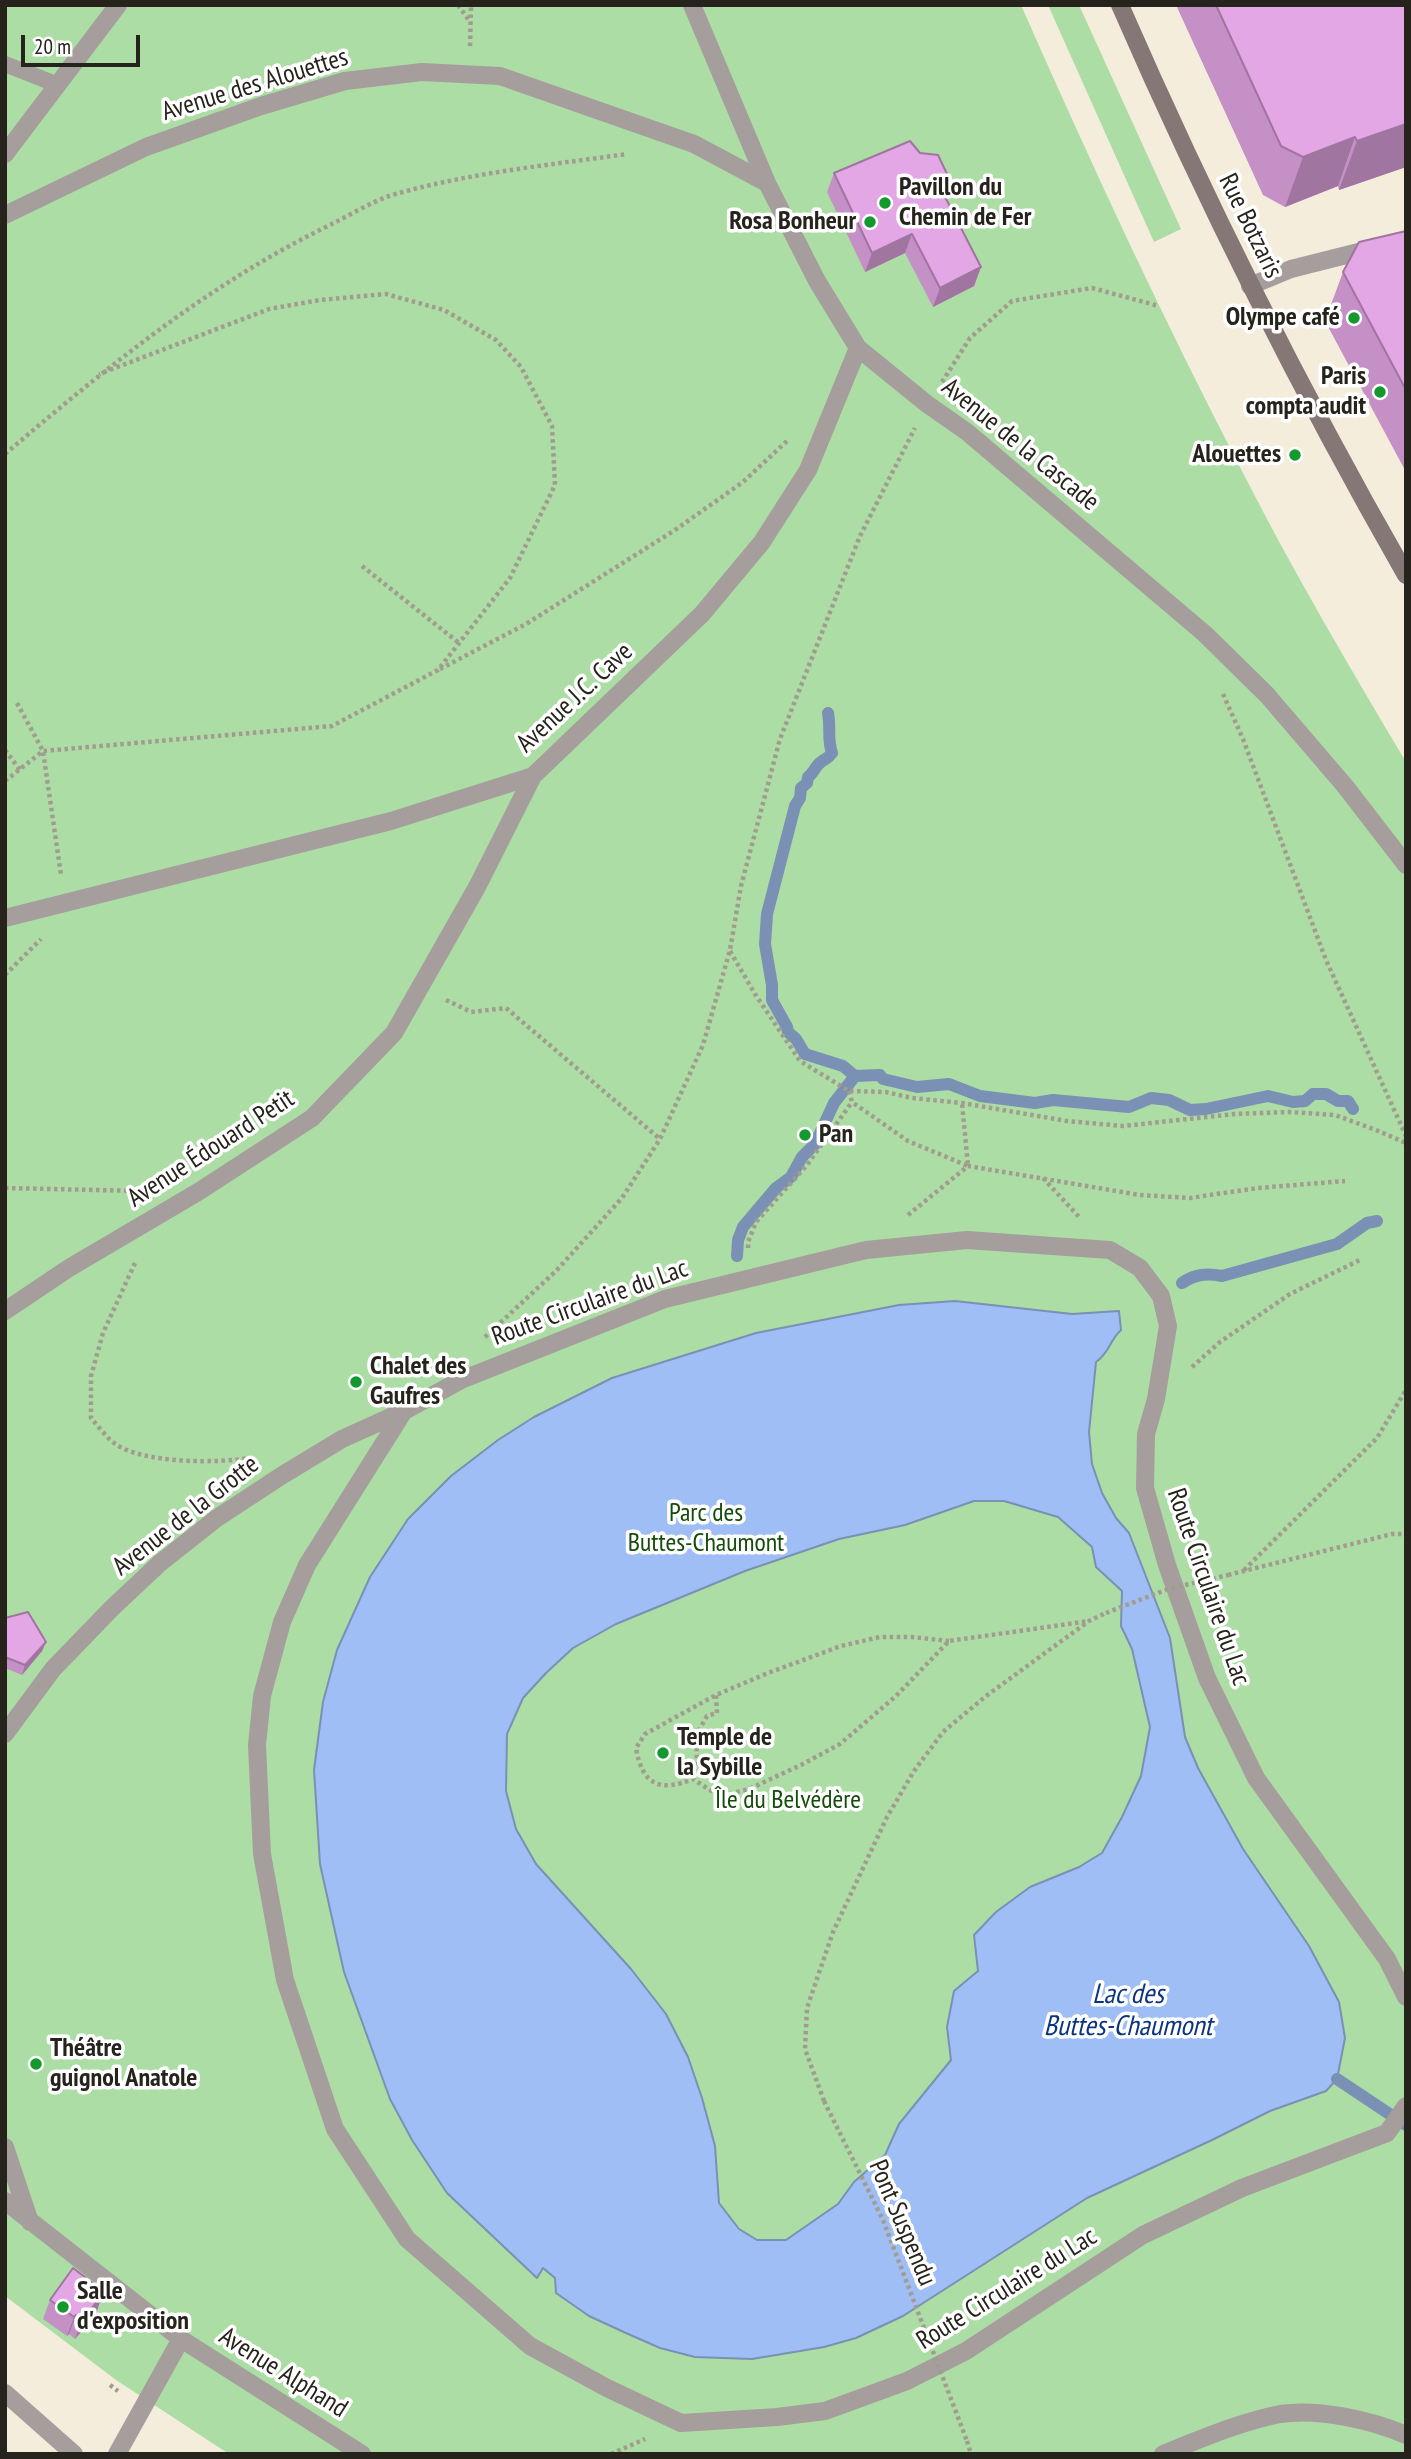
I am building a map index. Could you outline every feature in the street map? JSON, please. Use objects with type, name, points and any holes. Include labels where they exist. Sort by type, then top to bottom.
[{"type":"street","points":[[5,153],[118,5]]},
{"type":"street","name":"Avenue de la Cascade","points":[[692,5],[767,183],[817,281],[859,348],[927,404],[967,432],[1205,634],[1267,695],[1345,786],[1406,865]]},
{"type":"street","name":"Rue Botzaris","points":[[1120,5],[1169,117],[1250,286],[1360,495],[1406,575]]},
{"type":"street","name":"Avenue des Alouettes","points":[[5,215],[146,147],[261,106],[345,81],[422,72],[500,76],[694,144],[767,183]]},
{"type":"street","points":[[1250,286],[1291,269],[1406,240]]},
{"type":"street","name":"Avenue J.C. Cave","points":[[5,918],[391,821],[533,776],[702,614],[762,542],[808,470],[859,348]]},
{"type":"street","name":"Avenue Édouard Petit","points":[[5,1311],[69,1268],[198,1192],[312,1118],[394,1033],[477,887],[533,776]]},
{"type":"street","name":"Route Circulaire du Lac","points":[[1406,1997],[1388,1959],[1256,1778],[1207,1678],[1167,1564],[1145,1488],[1146,1434],[1156,1399],[1168,1326],[1161,1296],[1140,1268],[1110,1250],[967,1241],[866,1250],[665,1299],[461,1380],[404,1411],[307,1565],[282,1622],[262,1696],[257,1745],[262,1854],[285,1980],[335,2129],[407,2239],[530,2346],[607,2388],[681,2423],[825,2411],[907,2381],[966,2351],[1143,2235],[1242,2188],[1387,2133],[1406,2106]]},
{"type":"street","name":"Avenue de la Grotte","points":[[5,1734],[53,1669],[160,1563],[217,1518],[281,1475],[342,1439],[404,1411]]},
{"type":"street","points":[[5,2147],[30,2222]]},
{"type":"street","points":[[5,2201],[181,2339]]},
{"type":"street","name":"Avenue Alphand","points":[[117,2454],[181,2339],[362,2454]]},
{"type":"street","points":[[5,2393],[74,2454]]},
{"type":"street","points":[[1163,2454],[1228,2429],[1281,2414],[1334,2414],[1387,2426],[1406,2435]]},
{"type":"lane","points":[[5,64],[58,85]]},
{"type":"path","points":[[458,5],[471,24]]},
{"type":"path","points":[[467,73],[471,5]]},
{"type":"path","points":[[5,454],[99,374],[203,299],[293,243],[390,196],[495,172],[628,154]]},
{"type":"path","points":[[461,1380],[480,1342],[556,1271],[622,1198],[660,1139],[703,1045],[730,950],[741,886],[780,738],[860,536],[927,404],[970,338],[1012,301],[1092,288],[1158,306]]},
{"type":"path","points":[[99,374],[269,309],[320,300],[386,294],[443,310],[496,340],[521,367],[552,426],[555,485],[510,579],[438,670]]},
{"type":"path","points":[[5,781],[43,751],[56,747],[331,726],[526,624],[675,530],[743,482],[792,435]]},
{"type":"path","points":[[362,566],[459,643]]},
{"type":"path","points":[[1222,693],[1243,739],[1326,960],[1406,1136]]},
{"type":"path","points":[[17,703],[43,751],[65,903]]},
{"type":"path","points":[[5,750],[20,770]]},
{"type":"path","points":[[730,950],[754,993],[800,1061],[849,1091],[886,1092],[1067,1121],[1123,1126],[1235,1114],[1289,1112],[1335,1115],[1406,1143]]},
{"type":"path","points":[[419,989],[471,1012],[506,1008],[660,1139]]},
{"type":"path","points":[[849,1091],[852,1102],[908,1141],[968,1166],[1140,1195],[1190,1198],[1258,1188],[1345,1181]]},
{"type":"path","points":[[748,1277],[748,1242],[756,1222],[807,1165],[852,1102]]},
{"type":"path","points":[[962,1103],[968,1166]]},
{"type":"path","points":[[907,1216],[968,1166]]},
{"type":"path","points":[[1043,1178],[1110,1250]]},
{"type":"path","points":[[5,1188],[143,1191]]},
{"type":"path","points":[[155,1217],[103,1333],[91,1376],[91,1418],[114,1443],[156,1459],[233,1461],[260,1456]]},
{"type":"path","points":[[1156,1399],[1220,1342],[1290,1294],[1362,1259]]},
{"type":"path","points":[[1244,1570],[1377,1438],[1406,1390]]},
{"type":"path","points":[[693,1779],[674,1787],[655,1783],[639,1769],[636,1748],[645,1734],[716,1695],[841,1646],[880,1637],[949,1641],[1089,1621],[1168,1589],[1392,1534],[1406,1534]]},
{"type":"path","name":"Pont Suspendu","points":[[971,2454],[883,2220],[824,2101],[805,2049],[807,2008],[833,1932],[887,1817],[914,1771],[943,1732],[986,1696],[1089,1621]]},
{"type":"path","points":[[693,1779],[713,1792],[729,1794],[749,1789],[840,1744],[896,1696],[949,1641]]},
{"type":"path","points":[[693,1779],[698,1755],[696,1735],[707,1716],[717,1713],[716,1695]]},
{"type":"green space","name":"Parc des Buttes-Chaumont","points":[[5,5],[1021,5],[1129,242],[1214,417],[1302,584],[1406,762],[1406,2454],[229,2454],[116,2380],[5,2296]]},
{"type":"green space","points":[[1048,5],[1079,5],[1181,229],[1154,242]]},
{"type":"water","name":"Lac des Buttes-Chaumont","points":[[955,1301],[1072,1314],[1119,1311],[1121,1330],[1096,1362],[1089,1432],[1092,1464],[1102,1493],[1116,1518],[1129,1533],[1170,1638],[1185,1737],[1198,1768],[1243,1849],[1309,1946],[1339,2002],[1345,2038],[1337,2079],[1326,2091],[1270,2111],[1087,2198],[903,2316],[856,2338],[824,2347],[752,2359],[695,2357],[660,2348],[589,2316],[556,2293],[555,2278],[543,2268],[537,2278],[447,2193],[412,2140],[390,2099],[344,1972],[320,1864],[314,1770],[323,1702],[337,1650],[370,1577],[408,1519],[451,1476],[498,1440],[534,1417],[612,1378],[756,1333],[899,1305]],"holes":[[[974,1501],[1004,1501],[1058,1517],[1092,1547],[1096,1567],[1122,1591],[1121,1626],[1132,1649],[1150,1727],[1141,1776],[1102,1853],[1079,1867],[1030,1887],[996,1912],[974,1935],[978,1971],[954,1991],[947,2027],[951,2060],[899,2124],[885,2155],[854,2182],[838,2204],[786,2240],[757,2240],[739,2229],[719,2203],[715,2146],[702,2098],[688,2057],[666,2014],[631,1969],[536,1864],[516,1829],[506,1791],[507,1734],[523,1698],[546,1673],[573,1648],[616,1624],[745,1571],[839,1539],[905,1525]]]},
{"type":"building","points":[[1216,5],[1406,5],[1406,124],[1357,141],[1355,137],[1303,157],[1281,146]]},
{"type":"building","points":[[910,141],[920,153],[938,155],[948,176],[943,193],[981,267],[940,288],[912,234],[872,253],[834,173]]},
{"type":"building","points":[[1406,231],[1406,390],[1343,272],[1359,242]]},
{"type":"building","points":[[28,1612],[46,1642],[25,1665],[5,1657],[5,1618]]},
{"type":"building","points":[[73,2268],[98,2287],[96,2289],[102,2295],[82,2320],[50,2300]]},
{"type":"waterway","points":[[737,1256],[738,1240],[743,1227],[776,1188],[791,1177],[802,1157],[815,1144],[834,1103],[855,1076],[843,1066],[805,1054],[788,1032],[772,1000],[765,944],[767,914],[801,788],[817,765],[832,753],[828,713]]},
{"type":"waterway","points":[[855,1076],[880,1075],[883,1079],[917,1087],[949,1084],[980,1096],[1035,1103],[1053,1100],[1129,1107],[1151,1098],[1169,1100],[1190,1110],[1268,1096],[1293,1102],[1305,1101],[1313,1094],[1326,1094],[1338,1101],[1348,1101],[1353,1109]]},
{"type":"waterway","points":[[1182,1283],[1196,1276],[1222,1276],[1337,1244],[1367,1223],[1377,1221]]},
{"type":"waterway","points":[[1337,2079],[1406,2125]]},
{"type":"place","name":"Pavillon du Chemin de Fer","points":[[885,203]]},
{"type":"place","name":"Rosa Bonheur","points":[[870,222]]},
{"type":"place","name":"Olympe café","points":[[1354,318]]},
{"type":"place","name":"Paris compta audit","points":[[1380,392]]},
{"type":"place","name":"Alouettes","points":[[1295,455]]},
{"type":"place","name":"Pan","points":[[805,1135]]},
{"type":"place","name":"Chalet des Gaufres","points":[[356,1382]]},
{"type":"place","name":"Temple de la Sybille","points":[[663,1753]]},
{"type":"place","name":"Théâtre guignol Anatole","points":[[36,2064]]},
{"type":"place","name":"Salle d'exposition","points":[[63,2307]]},
{"type":"park label","name":"Île du Belvédère","points":[[788,1801]]}]
